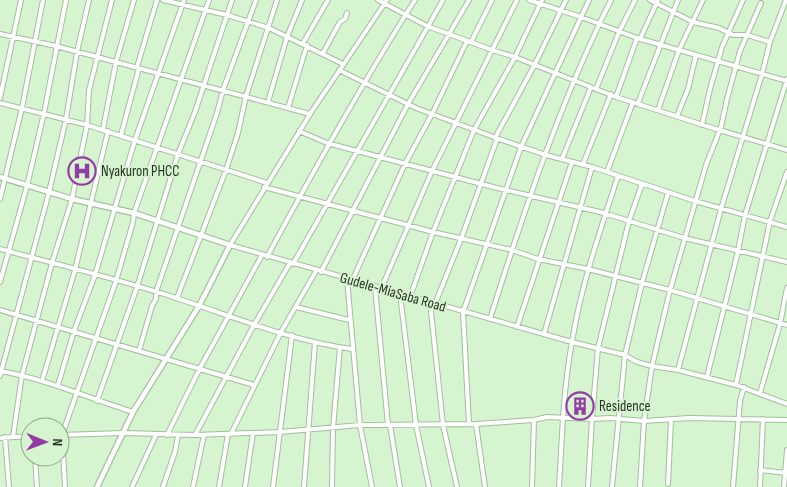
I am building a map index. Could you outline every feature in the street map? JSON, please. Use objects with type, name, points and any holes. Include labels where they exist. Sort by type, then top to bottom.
[{"type":"main road","name":"Gudele-MiaSaba Road","points":[[3,178],[72,199],[134,212],[230,245]]},
{"type":"main road","points":[[97,487],[133,412],[198,306],[230,245]]},
{"type":"street","points":[[0,98],[21,0]]},
{"type":"street","points":[[0,199],[3,178],[22,108],[43,0]]},
{"type":"street","points":[[0,282],[27,186],[44,113],[66,0]]},
{"type":"street","points":[[89,0],[77,52],[66,119],[49,192],[0,372],[22,375],[58,385],[77,394],[133,412]]},
{"type":"street","points":[[13,437],[22,375],[52,263],[72,199],[87,124],[89,90],[112,0]]},
{"type":"street","points":[[103,130],[116,62],[134,0]]},
{"type":"street","points":[[121,135],[157,0]]},
{"type":"street","points":[[163,0],[183,2],[269,28],[343,64]]},
{"type":"street","points":[[68,417],[116,281],[133,222],[134,212],[209,0]]},
{"type":"street","points":[[97,401],[137,287],[156,220],[178,154],[195,112],[232,0]]},
{"type":"street","points":[[139,351],[152,306],[156,299],[156,292],[223,90],[256,0]]},
{"type":"street","points":[[177,298],[226,170],[238,133],[246,96],[277,0]]},
{"type":"street","points":[[268,102],[287,37],[302,0]]},
{"type":"street","points":[[288,108],[305,44],[328,0]]},
{"type":"street","points":[[378,0],[386,2],[427,26],[534,64],[616,97],[787,150]]},
{"type":"street","points":[[167,435],[228,316],[299,197],[364,82],[415,0]]},
{"type":"street","points":[[195,435],[254,325],[292,264],[443,0]]},
{"type":"street","points":[[219,487],[229,434],[281,332],[353,211],[408,104],[469,0]]},
{"type":"street","points":[[352,281],[405,164],[492,0]]},
{"type":"street","points":[[382,289],[432,171],[517,0]]},
{"type":"street","points":[[530,0],[541,1],[638,39],[787,80],[744,215],[738,251],[707,377]]},
{"type":"street","points":[[435,304],[461,239],[496,138],[566,0]]},
{"type":"street","points":[[469,424],[464,312],[521,147],[589,0]]},
{"type":"street","points":[[490,319],[529,196],[558,120],[611,0]]},
{"type":"street","points":[[562,159],[635,0]]},
{"type":"street","points":[[650,0],[657,1],[693,22],[720,28],[733,35],[747,35],[770,42]]},
{"type":"street","points":[[638,104],[678,0]]},
{"type":"street","points":[[658,110],[679,50],[703,0]]},
{"type":"street","points":[[702,125],[718,61],[743,0]]},
{"type":"street","points":[[678,370],[721,209],[770,42],[786,0]]},
{"type":"street","points":[[410,297],[433,232],[474,130],[515,57],[541,1]]},
{"type":"street","points":[[616,97],[638,39],[657,1]]},
{"type":"street","points":[[58,385],[74,331],[95,275],[135,140],[183,2]]},
{"type":"street","points":[[230,245],[299,131],[386,2]]},
{"type":"street","points":[[640,487],[644,421],[652,366],[670,290],[695,202],[721,127],[736,66],[761,3]]},
{"type":"street","points":[[322,53],[347,13]]},
{"type":"street","points":[[780,15],[787,17]]},
{"type":"street","points":[[0,34],[56,46],[310,114]]},
{"type":"street","points":[[677,116],[688,89],[696,55]]},
{"type":"street","points":[[339,70],[454,124],[546,155],[583,164],[695,202],[787,227]]},
{"type":"street","points":[[583,164],[611,94]]},
{"type":"street","points":[[0,102],[87,124],[267,183]]},
{"type":"street","points":[[607,172],[633,102]]},
{"type":"street","points":[[42,381],[75,270],[108,131]]},
{"type":"street","points":[[299,131],[328,143],[356,151],[480,184],[606,214],[712,246],[787,262]]},
{"type":"street","points":[[517,326],[572,162]]},
{"type":"street","points":[[544,334],[592,167]]},
{"type":"street","points":[[736,385],[770,221],[787,172]]},
{"type":"street","points":[[558,487],[563,418],[572,342],[588,269],[618,176]]},
{"type":"street","points":[[588,487],[598,348],[629,221],[642,184]]},
{"type":"street","points":[[264,187],[433,232],[512,250],[538,259],[588,269],[670,290],[787,325]]},
{"type":"street","points":[[612,487],[625,355],[642,283],[668,193]]},
{"type":"street","name":"Gudele-MiaSaba Road","points":[[230,245],[352,281],[625,355],[652,366],[678,370],[736,385],[787,404]]},
{"type":"street","points":[[0,248],[177,298],[254,325],[315,342],[352,349]]},
{"type":"street","points":[[346,279],[360,425],[372,487]]},
{"type":"street","points":[[375,287],[389,425],[400,487]]},
{"type":"street","points":[[760,393],[780,324],[787,288]]},
{"type":"street","points":[[400,294],[416,424],[429,487]]},
{"type":"street","points":[[430,302],[444,425],[457,487]]},
{"type":"street","points":[[296,307],[350,320]]},
{"type":"street","points":[[0,310],[254,385]]},
{"type":"street","points":[[273,487],[292,335]]},
{"type":"street","points":[[304,487],[315,342]]},
{"type":"street","points":[[332,487],[333,428],[340,347]]},
{"type":"street","points":[[733,487],[738,418],[744,388]]},
{"type":"street","points":[[70,435],[124,433],[204,435],[280,432],[360,425],[476,424],[547,418],[618,418],[644,421],[738,418],[787,420]]},
{"type":"street","points":[[760,487],[762,419]]},
{"type":"street","points":[[532,487],[534,420]]},
{"type":"street","points":[[668,484],[671,420]]},
{"type":"street","points":[[476,424],[485,487]]},
{"type":"street","points":[[245,487],[253,433]]},
{"type":"street","points":[[132,487],[156,435]]},
{"type":"street","points":[[163,487],[176,452],[178,435]]},
{"type":"street","points":[[193,487],[204,435]]},
{"type":"street","points":[[9,487],[3,438],[20,437]]},
{"type":"street","points":[[784,487],[787,450]]},
{"type":"street","points":[[36,467],[37,487]]},
{"type":"street","points":[[63,467],[65,487]]},
{"type":"street","points":[[760,470],[786,472]]},
{"type":"place","name":"Nyakuron PHCC","points":[[82,171]]},
{"type":"place","name":"Residence","points":[[580,406]]}]
